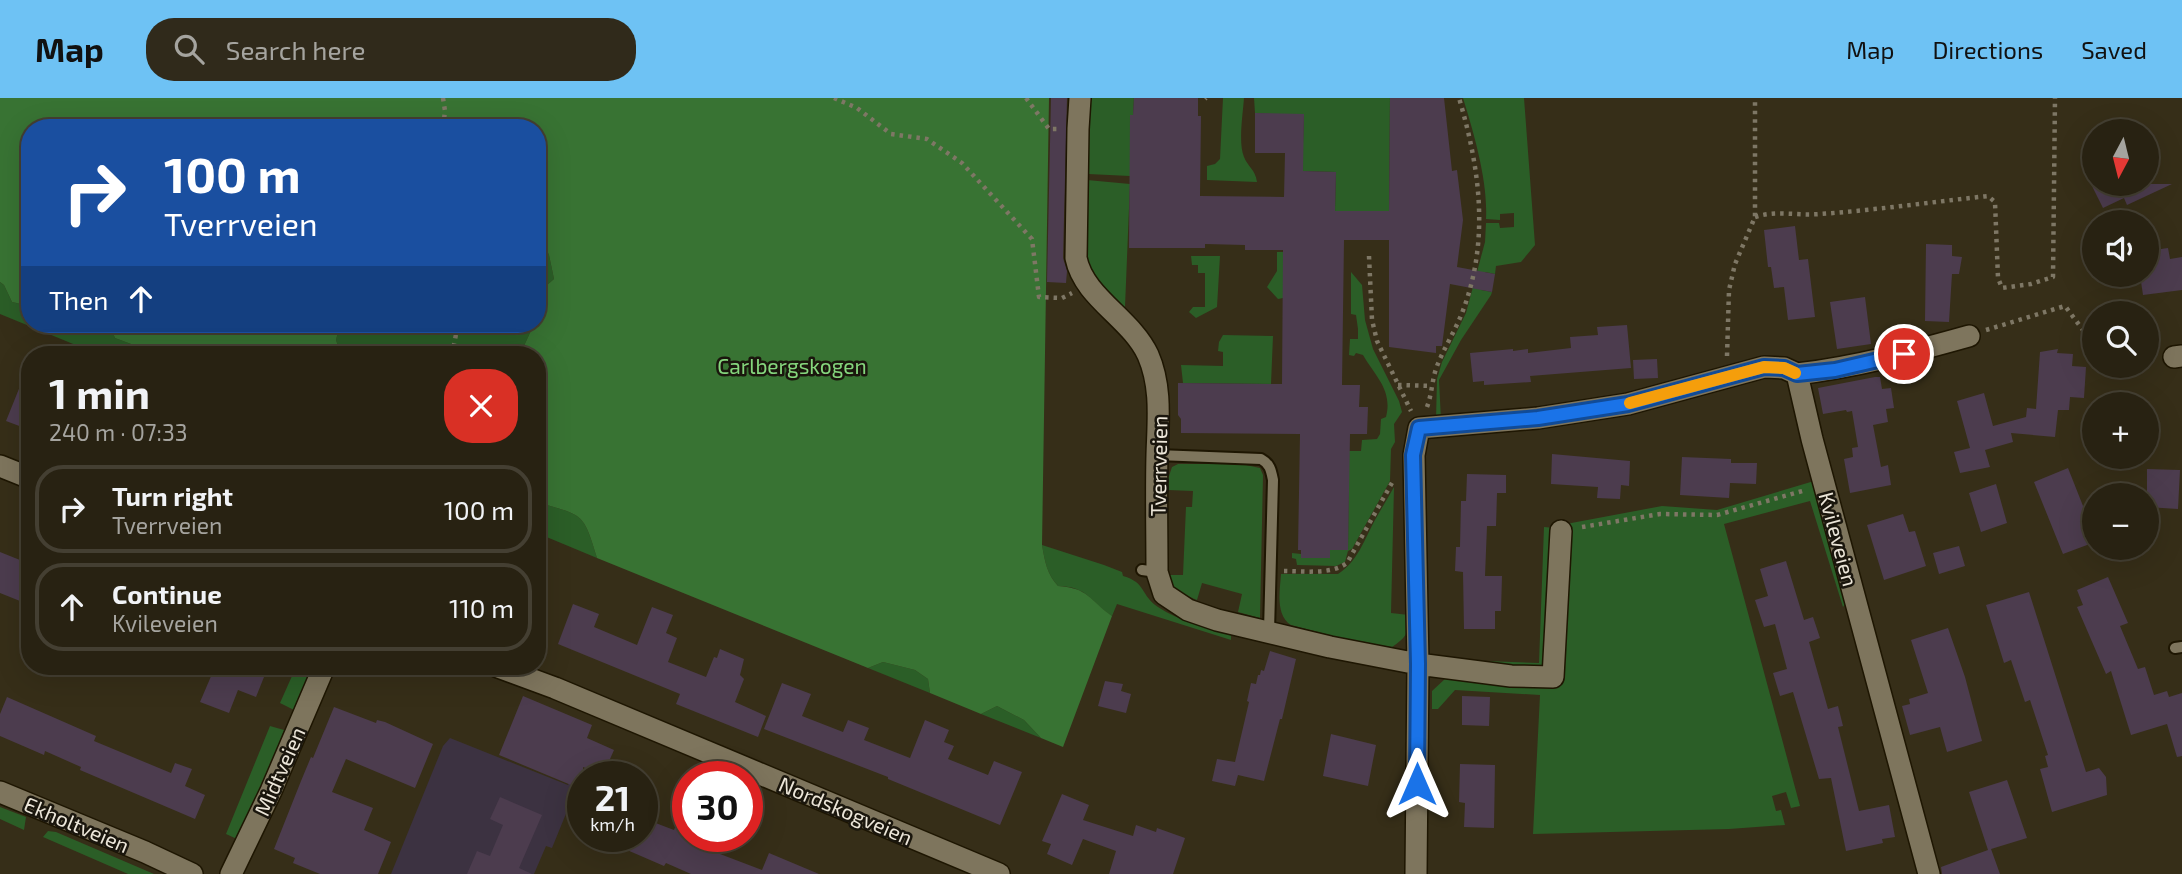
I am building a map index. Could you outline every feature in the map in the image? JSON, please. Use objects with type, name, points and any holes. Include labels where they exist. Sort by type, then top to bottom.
[{"type":"street","name":"Tverrveien","points":[[1080,98],[1076,258],[1078,269],[1087,284],[1125,323],[1153,368],[1158,390],[1157,455],[1149,571],[1164,594],[1188,610],[1217,620],[1330,647],[1418,664],[1511,676],[1553,677],[1561,531]]},
{"type":"street","points":[[1416,874],[1418,664],[1413,455],[1419,428],[1538,418],[1615,406],[1764,367],[1784,368],[1797,374],[1835,370],[1969,336]]},
{"type":"street","name":"Kvileveien","points":[[1797,374],[1824,485],[1929,874]]},
{"type":"street","points":[[0,466],[21,474]]},
{"type":"street","name":"Midtveien","points":[[231,874],[271,791],[321,675]]},
{"type":"street","name":"Nordskogveien","points":[[520,675],[999,874]]},
{"type":"street","name":"Ekholtveien","points":[[0,792],[192,874]]},
{"type":"lane","points":[[1157,455],[1261,459],[1271,468],[1273,480],[1269,631]]},
{"type":"path","points":[[443,98],[444,119]]},
{"type":"path","points":[[834,98],[857,108],[891,134],[927,139],[962,163],[1032,239],[1040,297],[1062,298],[1087,284]]},
{"type":"path","points":[[1026,98],[1049,129],[1078,129]]},
{"type":"path","points":[[1398,385],[1432,386],[1438,362],[1462,313],[1475,273],[1481,211],[1471,138],[1459,98]]},
{"type":"path","points":[[1726,378],[1729,290],[1735,264],[1755,217],[1755,98]]},
{"type":"path","points":[[1755,217],[1769,212],[1803,216],[1988,196],[1995,202],[1998,278],[2002,288],[2031,284],[2053,277],[2055,98]]},
{"type":"path","points":[[1369,256],[1371,306],[1377,341],[1419,428]]},
{"type":"path","points":[[1969,336],[2065,306],[2082,329]]},
{"type":"path","points":[[1269,571],[1330,570],[1347,563],[1391,483],[1413,455]]},
{"type":"path","points":[[1561,531],[1660,514],[1717,516],[1824,485]]},
{"type":"shaded area","points":[[450,738],[567,785],[567,811],[552,848],[546,846],[534,874],[391,874],[443,746]]},
{"type":"green space","name":"Carlbergskogen","points":[[0,98],[1049,98],[1042,545],[1045,562],[1058,586],[1083,592],[1112,616],[1063,747],[1041,738],[1024,720],[997,706],[981,714],[930,693],[928,679],[915,670],[883,662],[868,668],[597,558],[584,523],[573,513],[546,505],[546,346],[524,346],[530,333],[546,333],[546,286],[554,279],[546,248],[546,119],[21,119],[21,304],[12,302],[0,282]]},
{"type":"green space","points":[[1092,98],[1134,98],[1133,115],[1130,115],[1130,176],[1088,174],[1088,116]]},
{"type":"green space","points":[[1223,98],[1244,98],[1242,151],[1257,182],[1207,180],[1207,166],[1220,159]]},
{"type":"green space","points":[[1254,98],[1390,98],[1389,211],[1335,211],[1336,172],[1302,171],[1304,116],[1255,113]]},
{"type":"green space","points":[[1463,98],[1524,98],[1535,245],[1521,262],[1496,266],[1495,274],[1485,272],[1481,290],[1492,292],[1491,295],[1461,340],[1439,380],[1441,420],[1436,419],[1437,379],[1442,362],[1466,313],[1485,242],[1486,223],[1499,223],[1500,228],[1514,227],[1514,213],[1500,214],[1500,220],[1486,219],[1483,174]]},
{"type":"green space","points":[[1087,180],[1130,184],[1125,307],[1112,300],[1089,268],[1085,251]]},
{"type":"green space","points":[[546,248],[549,255],[554,279],[546,286]]},
{"type":"green space","points":[[1277,252],[1283,252],[1283,298],[1278,299],[1267,287],[1277,271]]},
{"type":"green space","points":[[1191,256],[1220,256],[1217,307],[1196,318],[1189,312],[1193,307],[1205,307],[1205,273],[1198,273],[1198,265],[1192,265]]},
{"type":"green space","points":[[1351,272],[1362,285],[1365,320],[1373,349],[1402,412],[1394,424],[1395,442],[1391,449],[1390,481],[1352,549],[1348,551],[1345,562],[1336,566],[1297,565],[1292,553],[1301,554],[1302,558],[1329,558],[1330,550],[1348,550],[1349,451],[1361,451],[1362,440],[1377,439],[1381,419],[1386,417],[1388,407],[1382,384],[1363,355],[1349,355],[1350,339],[1358,339],[1356,315],[1351,314]]},
{"type":"green space","points":[[0,282],[12,302],[21,304],[21,323],[0,314]]},
{"type":"green space","points":[[46,333],[113,333],[115,338],[136,346],[78,346]]},
{"type":"green space","points":[[113,333],[338,333],[338,346],[136,346],[115,338]]},
{"type":"green space","points":[[338,333],[530,333],[524,346],[338,346]]},
{"type":"green space","points":[[1223,335],[1273,336],[1271,384],[1183,383],[1181,365],[1223,366],[1223,352],[1218,351]]},
{"type":"green space","points":[[1178,464],[1241,464],[1260,468],[1263,475],[1260,618],[1238,612],[1242,594],[1202,583],[1197,600],[1173,590],[1167,575],[1183,575],[1186,507],[1192,507],[1193,491],[1168,490],[1172,467]]},
{"type":"green space","points":[[1814,481],[1847,602],[1843,607],[1810,501],[1724,524],[1800,806],[1791,808],[1786,792],[1772,796],[1776,811],[1781,810],[1785,825],[1533,834],[1540,695],[1455,690],[1438,709],[1432,709],[1432,691],[1446,678],[1555,681],[1566,524],[1662,506],[1717,510]]},
{"type":"green space","points":[[1394,487],[1391,613],[1409,615],[1409,626],[1404,637],[1392,647],[1368,645],[1291,625],[1286,621],[1281,609],[1281,574],[1338,574],[1345,569],[1360,550]]},
{"type":"green space","points":[[546,505],[573,513],[584,523],[597,558],[546,537]]},
{"type":"green space","points":[[1544,527],[1555,528],[1548,669],[1460,665],[1458,660],[1539,663]]},
{"type":"green space","points":[[1042,545],[1122,572],[1123,576],[1140,586],[1152,603],[1166,612],[1231,634],[1231,640],[1117,604],[1112,616],[1083,592],[1058,586],[1045,562]]},
{"type":"green space","points":[[883,662],[915,670],[928,679],[930,693],[868,668]]},
{"type":"green space","points":[[292,675],[309,675],[294,710],[280,703]]},
{"type":"green space","points":[[997,706],[1024,720],[1041,738],[981,714]]},
{"type":"green space","points":[[270,726],[284,730],[264,783],[237,839],[226,834]]},
{"type":"green space","points":[[0,807],[26,817],[24,830],[0,819]]},
{"type":"green space","points":[[48,831],[154,874],[128,874],[43,837]]},
{"type":"building","points":[[1051,98],[1067,98],[1063,258],[1067,271],[1066,283],[1047,282]]},
{"type":"building","points":[[1134,98],[1198,98],[1198,116],[1201,116],[1200,196],[1284,197],[1285,153],[1255,153],[1255,113],[1304,114],[1303,171],[1336,172],[1335,211],[1389,211],[1390,98],[1444,98],[1452,171],[1457,170],[1463,220],[1457,267],[1495,274],[1492,292],[1450,284],[1442,346],[1436,346],[1436,353],[1389,347],[1389,240],[1344,240],[1342,385],[1360,385],[1359,407],[1368,407],[1367,434],[1350,434],[1348,550],[1330,550],[1330,558],[1301,558],[1301,550],[1298,550],[1300,434],[1181,433],[1178,383],[1282,384],[1283,250],[1245,250],[1245,245],[1205,244],[1205,248],[1129,248],[1130,115],[1133,115]]},
{"type":"building","points":[[2160,184],[2172,184],[2160,190]]},
{"type":"building","points":[[2097,196],[2146,196],[2127,205],[2124,198],[2103,208]]},
{"type":"building","points":[[1795,226],[1799,260],[1808,259],[1815,317],[1788,320],[1784,287],[1774,288],[1771,267],[1768,267],[1764,230]]},
{"type":"building","points":[[1926,244],[1952,245],[1952,256],[1962,257],[1959,274],[1952,274],[1949,322],[1925,321]]},
{"type":"building","points":[[2168,248],[2170,259],[2182,257],[2182,290],[2143,295],[2142,287],[2159,287],[2159,249]]},
{"type":"building","points":[[1865,297],[1871,344],[1837,349],[1830,302]]},
{"type":"building","points":[[1627,325],[1631,368],[1530,376],[1531,382],[1484,385],[1484,381],[1473,382],[1470,353],[1528,349],[1528,353],[1571,348],[1570,337],[1598,335],[1597,327]]},
{"type":"building","points":[[2058,349],[2057,353],[2073,354],[2072,366],[2082,367],[2082,378],[2085,378],[2082,398],[2070,397],[2069,410],[2058,410],[2055,437],[2011,433],[2013,442],[1985,450],[1990,467],[1960,473],[1954,452],[1970,448],[1957,401],[1984,393],[1993,426],[2026,417],[2027,408],[2036,409],[2040,352]]},
{"type":"building","points":[[1657,359],[1658,378],[1634,379],[1633,360]]},
{"type":"building","points":[[1880,377],[1882,389],[1891,388],[1894,408],[1886,409],[1888,422],[1873,425],[1881,467],[1888,465],[1891,485],[1850,493],[1844,459],[1853,457],[1852,448],[1858,447],[1852,411],[1823,414],[1818,388]]},
{"type":"building","points":[[21,384],[21,427],[6,421]]},
{"type":"building","points":[[1552,454],[1630,461],[1629,486],[1621,485],[1620,499],[1597,498],[1598,487],[1551,484]]},
{"type":"building","points":[[1682,457],[1757,463],[1756,484],[1730,483],[1729,498],[1680,495]]},
{"type":"building","points":[[2068,468],[2082,503],[2082,547],[2063,554],[2034,482]]},
{"type":"building","points":[[2147,469],[2180,470],[2178,509],[2159,508],[2159,483],[2147,483]]},
{"type":"building","points":[[1467,474],[1506,475],[1506,493],[1497,493],[1496,526],[1487,526],[1485,576],[1502,576],[1501,611],[1495,611],[1495,629],[1464,629],[1463,572],[1455,571],[1456,547],[1460,547],[1461,501],[1466,501]]},
{"type":"building","points":[[1996,484],[2007,523],[1981,532],[1969,493]]},
{"type":"building","points":[[1903,514],[1909,532],[1915,531],[1926,566],[1884,580],[1867,525]]},
{"type":"building","points":[[1959,546],[1965,566],[1939,574],[1933,553]]},
{"type":"building","points":[[0,552],[21,560],[21,601],[0,593]]},
{"type":"building","points":[[1786,561],[1804,620],[1813,617],[1820,638],[1809,642],[1828,709],[1838,706],[1843,726],[1838,727],[1859,811],[1889,805],[1895,837],[1882,839],[1883,843],[1846,851],[1831,778],[1819,779],[1793,692],[1780,696],[1773,673],[1787,669],[1775,624],[1764,627],[1755,600],[1768,596],[1760,569]]},
{"type":"building","points":[[2108,577],[2128,623],[2120,626],[2138,669],[2145,667],[2154,695],[2167,691],[2169,697],[2182,693],[2182,756],[2177,757],[2167,724],[2131,735],[2111,671],[2106,674],[2077,607],[2083,605],[2077,590]]},
{"type":"building","points":[[2029,592],[2086,772],[2099,768],[2106,777],[2107,795],[2052,812],[2040,769],[2048,767],[2045,756],[2048,755],[2030,700],[2025,702],[2011,660],[2004,663],[1986,605]]},
{"type":"building","points":[[573,604],[599,614],[594,627],[637,645],[652,607],[673,615],[666,633],[677,638],[668,662],[706,677],[720,649],[744,659],[740,675],[744,679],[735,702],[766,716],[758,737],[676,704],[680,694],[558,644]]},
{"type":"building","points":[[1948,628],[1965,677],[1982,741],[1947,752],[1940,727],[1910,735],[1902,706],[1910,704],[1909,699],[1928,693],[1911,640]]},
{"type":"building","points":[[1270,651],[1296,659],[1264,781],[1238,775],[1235,786],[1212,781],[1217,759],[1235,762],[1251,683],[1256,684],[1261,670],[1264,671]]},
{"type":"building","points":[[212,675],[265,675],[256,697],[238,690],[229,713],[200,702]]},
{"type":"building","points":[[1105,681],[1123,684],[1121,691],[1131,694],[1126,713],[1098,706]]},
{"type":"building","points":[[782,683],[811,694],[802,716],[843,732],[848,720],[869,728],[864,740],[910,758],[925,720],[949,730],[944,742],[954,746],[948,759],[988,775],[994,761],[1022,772],[1000,825],[888,777],[764,729]]},
{"type":"building","points":[[523,696],[592,725],[587,738],[614,750],[609,761],[567,761],[567,783],[499,755]]},
{"type":"building","points":[[1462,696],[1490,697],[1489,726],[1462,725]]},
{"type":"building","points":[[7,697],[96,736],[94,741],[171,773],[175,763],[192,769],[185,786],[205,795],[195,819],[80,770],[81,767],[45,751],[44,755],[0,736],[0,714]]},
{"type":"building","points":[[334,707],[376,723],[377,720],[385,722],[433,744],[415,788],[346,759],[332,792],[373,808],[364,830],[391,842],[378,874],[320,874],[293,863],[295,858],[274,849]]},
{"type":"building","points":[[1331,734],[1376,745],[1368,786],[1323,776]]},
{"type":"building","points":[[1460,764],[1495,765],[1494,828],[1464,827],[1465,803],[1459,802]]},
{"type":"building","points":[[2007,780],[2027,838],[1991,849],[2000,874],[1942,874],[1941,867],[1988,850],[1969,792]]},
{"type":"building","points":[[1062,794],[1089,805],[1083,820],[1133,836],[1136,825],[1156,832],[1157,828],[1185,838],[1173,874],[1109,874],[1116,851],[1083,839],[1072,865],[1047,854],[1051,844],[1042,841]]},
{"type":"building","points":[[500,797],[542,815],[519,868],[532,874],[467,874],[477,851],[490,856],[503,825],[490,819]]},
{"type":"building","points":[[658,824],[672,829],[672,852],[715,852],[762,870],[769,853],[819,874],[691,874],[632,852],[658,852]]},
{"type":"slow traffic","points":[[1630,403],[1764,367],[1784,368],[1795,373]]},
{"type":"route","points":[[1417,784],[1418,664],[1413,455],[1419,428],[1538,418],[1628,404],[1764,367],[1784,368],[1797,374],[1835,370],[1904,354]]}]
